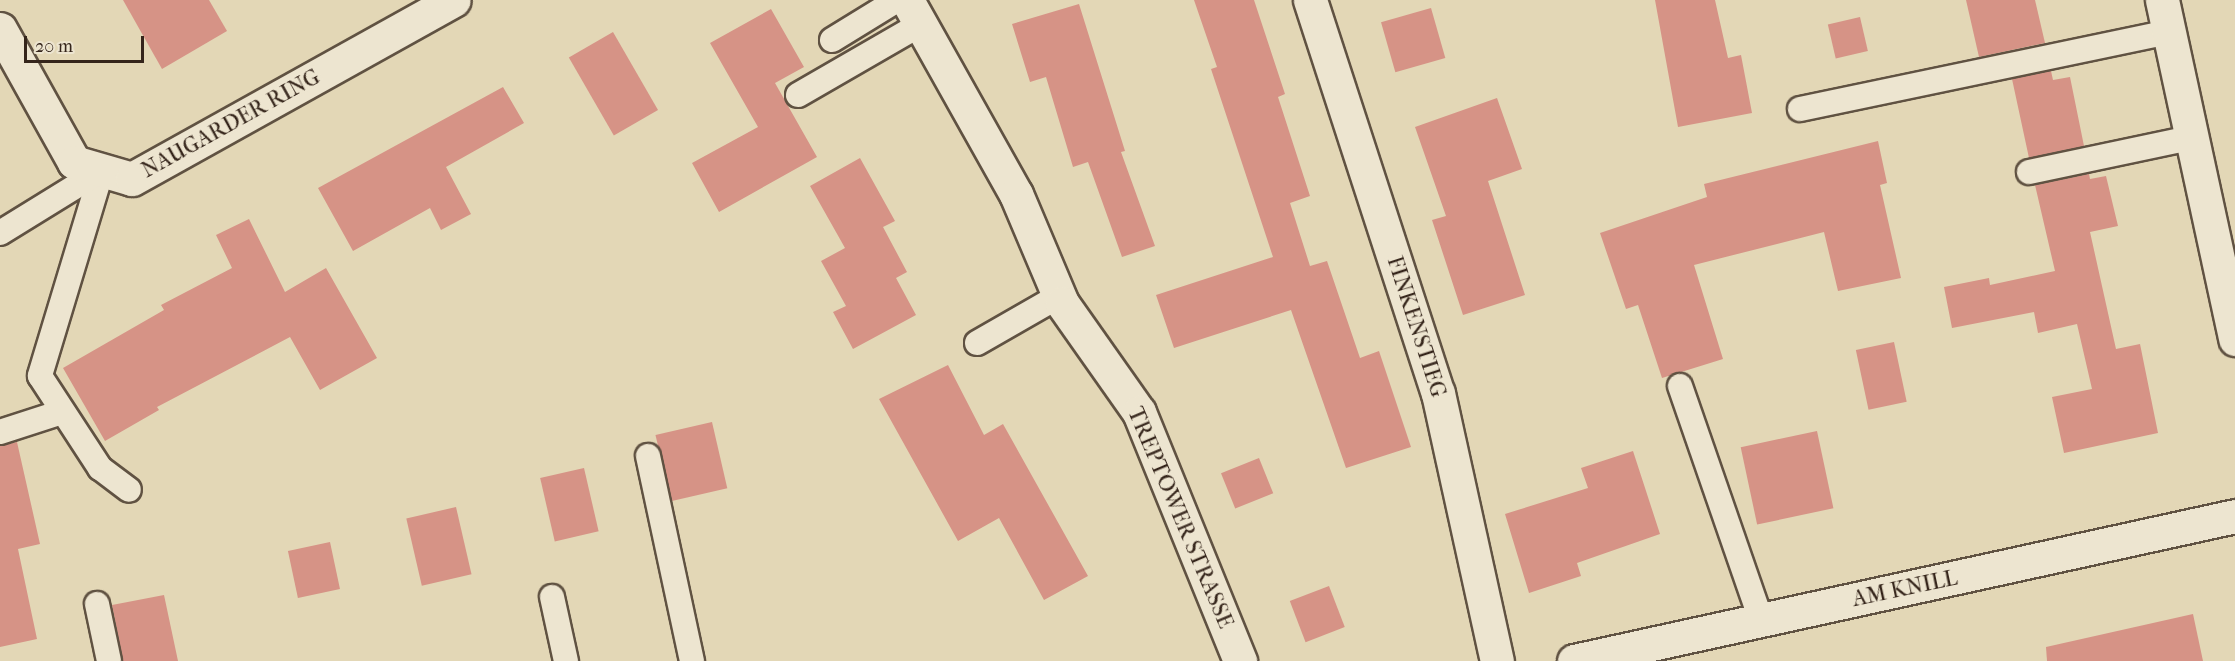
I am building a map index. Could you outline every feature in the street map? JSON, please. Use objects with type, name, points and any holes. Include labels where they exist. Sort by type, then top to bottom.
[{"type":"street","name":"NAUGARDER RING","points":[[0,29],[74,162],[132,179],[453,0]]},
{"type":"street","name":"FINKENSTIEG","points":[[1310,0],[1438,393],[1497,661]]},
{"type":"street","points":[[2162,0],[2235,339]]},
{"type":"street","name":"TREPTOWER STRASSE","points":[[914,12],[1016,194],[1059,296],[1139,412],[1240,661]]},
{"type":"street","name":"AM KNILL","points":[[1574,661],[2235,516]]},
{"type":"lane","points":[[832,40],[897,0]]},
{"type":"lane","points":[[798,95],[914,12]]},
{"type":"lane","points":[[1800,109],[2169,32]]},
{"type":"lane","points":[[2029,172],[2192,138]]},
{"type":"lane","points":[[0,234],[102,170]]},
{"type":"lane","points":[[102,170],[40,375],[100,468],[129,490]]},
{"type":"lane","points":[[977,343],[1059,296]]},
{"type":"lane","points":[[1680,386],[1761,620]]},
{"type":"lane","points":[[0,432],[62,412]]},
{"type":"lane","points":[[648,456],[692,661]]},
{"type":"lane","points":[[552,597],[566,661]]},
{"type":"lane","points":[[97,604],[109,661]]},
{"type":"building","points":[[123,0],[209,0],[227,31],[162,69]]},
{"type":"building","points":[[1194,0],[1254,0],[1285,94],[1278,97],[1310,196],[1290,203],[1310,266],[1327,261],[1360,358],[1379,351],[1411,447],[1346,468],[1291,310],[1174,348],[1156,295],[1273,257],[1211,69],[1217,67]]},
{"type":"building","points":[[1655,0],[1715,0],[1728,58],[1741,55],[1752,113],[1678,127]]},
{"type":"building","points":[[1966,0],[2035,0],[2045,43],[1979,57]]},
{"type":"building","points":[[1079,4],[1125,151],[1121,152],[1155,246],[1122,257],[1088,162],[1073,167],[1046,77],[1030,82],[1012,24]]},
{"type":"building","points":[[1431,8],[1445,58],[1395,72],[1381,22]]},
{"type":"building","points":[[771,9],[804,67],[775,83],[817,157],[719,212],[692,163],[758,127],[710,43]]},
{"type":"building","points":[[1860,17],[1868,51],[1836,59],[1828,24]]},
{"type":"building","points":[[613,32],[658,110],[614,135],[569,58]]},
{"type":"building","points":[[2051,71],[2053,80],[2070,77],[2084,146],[2029,158],[2012,79]]},
{"type":"building","points":[[503,87],[524,123],[446,167],[471,214],[441,230],[430,208],[353,251],[318,188]]},
{"type":"building","points":[[1497,98],[1522,169],[1488,181],[1525,295],[1463,315],[1432,220],[1446,216],[1415,127]]},
{"type":"building","points":[[1878,141],[1887,183],[1880,185],[1901,278],[1838,291],[1824,232],[1694,265],[1723,359],[1662,378],[1638,305],[1626,309],[1600,233],[1707,197],[1704,184]]},
{"type":"building","points":[[860,158],[895,221],[883,227],[907,272],[896,278],[916,315],[853,349],[833,312],[846,306],[821,261],[845,248],[810,186]]},
{"type":"building","points":[[2089,174],[2090,179],[2106,176],[2118,226],[2090,232],[2116,349],[2140,344],[2158,433],[2064,453],[2052,397],[2092,389],[2077,324],[2038,333],[2034,312],[1952,328],[1944,287],[1989,278],[1990,285],[2055,271],[2035,185]]},
{"type":"building","points":[[249,219],[285,292],[326,268],[377,358],[320,390],[290,337],[157,407],[159,410],[105,441],[63,368],[164,310],[161,305],[232,268],[216,235]]},
{"type":"building","points":[[1894,342],[1907,402],[1869,410],[1856,350]]},
{"type":"building","points":[[948,365],[984,435],[1003,424],[1088,576],[1044,600],[999,518],[958,541],[879,399]]},
{"type":"building","points":[[712,422],[727,488],[671,501],[655,435]]},
{"type":"building","points":[[1817,431],[1833,508],[1757,524],[1741,447]]},
{"type":"building","points":[[17,442],[40,544],[18,549],[37,639],[0,647],[0,446]]},
{"type":"building","points":[[1633,451],[1660,534],[1577,563],[1581,576],[1529,593],[1505,514],[1588,488],[1581,468]]},
{"type":"building","points":[[1259,458],[1273,493],[1235,509],[1221,473]]},
{"type":"building","points":[[584,468],[599,531],[555,541],[540,478]]},
{"type":"building","points":[[456,507],[472,574],[422,586],[406,518]]},
{"type":"building","points":[[330,542],[340,589],[298,598],[288,551]]},
{"type":"building","points":[[1329,586],[1345,627],[1306,642],[1290,601]]},
{"type":"building","points":[[164,595],[178,661],[123,661],[112,605]]},
{"type":"building","points":[[2193,614],[2203,661],[2047,661],[2046,647]]}]
